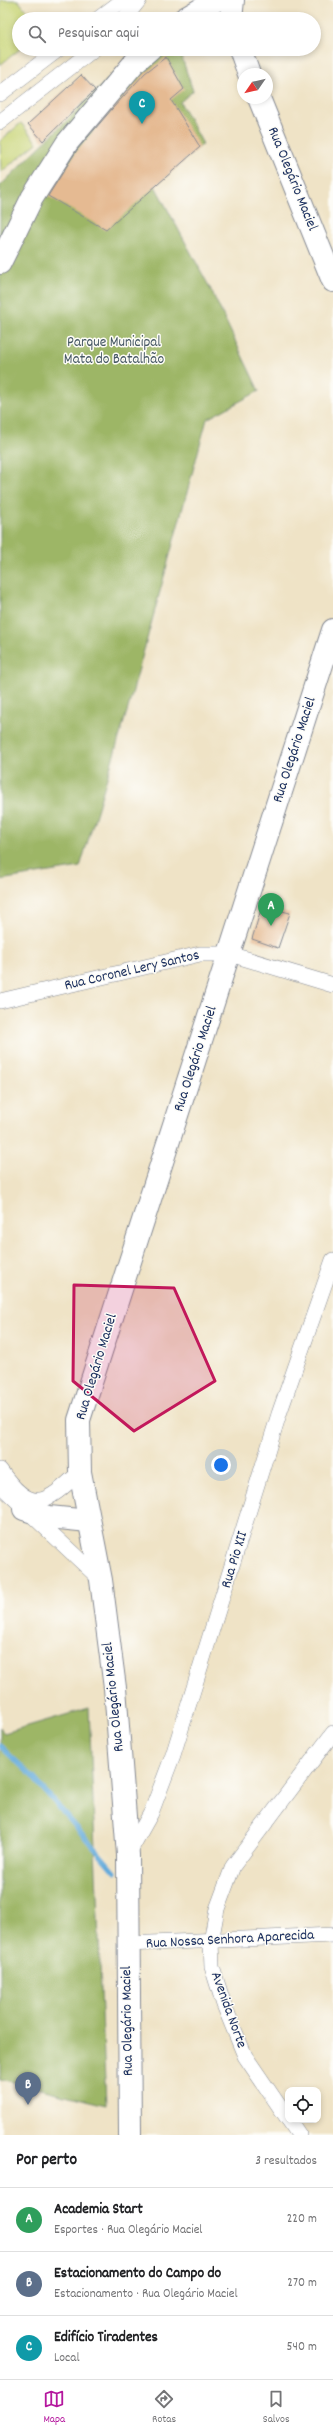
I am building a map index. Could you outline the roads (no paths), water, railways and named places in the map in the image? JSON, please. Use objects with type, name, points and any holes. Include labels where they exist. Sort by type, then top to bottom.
[{"type":"street","points":[[107,12],[123,0]]},
{"type":"street","points":[[130,12],[139,0]]},
{"type":"street","points":[[196,12],[217,0]]},
{"type":"street","points":[[232,12],[233,0]]},
{"type":"street","points":[[0,94],[51,56]]},
{"type":"street","points":[[0,122],[85,56]]},
{"type":"street","points":[[0,263],[32,198],[67,142],[135,62],[142,56]]},
{"type":"street","points":[[243,56],[248,68]]},
{"type":"street","name":"Rua Olegário Maciel","points":[[261,104],[333,281]]},
{"type":"street","name":"Rua Olegário Maciel","points":[[130,2135],[127,1944],[128,1855],[115,1688],[101,1580],[80,1472],[78,1420],[230,954],[333,630]]},
{"type":"street","name":"Rua Coronel Lery Santos","points":[[0,1001],[200,954],[230,954],[333,985]]},
{"type":"street","name":"Rua Pio XII","points":[[128,1855],[151,1813],[173,1755],[279,1414],[333,1260]]},
{"type":"street","points":[[0,1470],[20,1499],[101,1580]]},
{"type":"street","points":[[20,1499],[36,1501],[49,1498],[80,1472]]},
{"type":"street","points":[[0,1485],[49,1517],[89,1521]]},
{"type":"street","name":"Avenida Norte","points":[[285,2116],[245,2056],[224,2005],[214,1975],[211,1942],[217,1908],[233,1866],[333,1733]]},
{"type":"street","name":"Rua Nossa Senhora Aparecida","points":[[127,1944],[211,1942],[333,1935]]},
{"type":"street","name":"Avenida Norte","points":[[290,2123],[299,2135]]},
{"type":"waterway","points":[[0,1746],[32,1776],[115,1872]]},
{"type":"place","name":"Edifício Tiradentes","points":[[142,124]]},
{"type":"place","name":"Academia Start","points":[[271,926]]},
{"type":"place","name":"Estacionamento do Campo do","points":[[28,2105]]},
{"type":"park label","name":"Parque Municipal Mata do Batalhão","points":[[114,352]]}]
